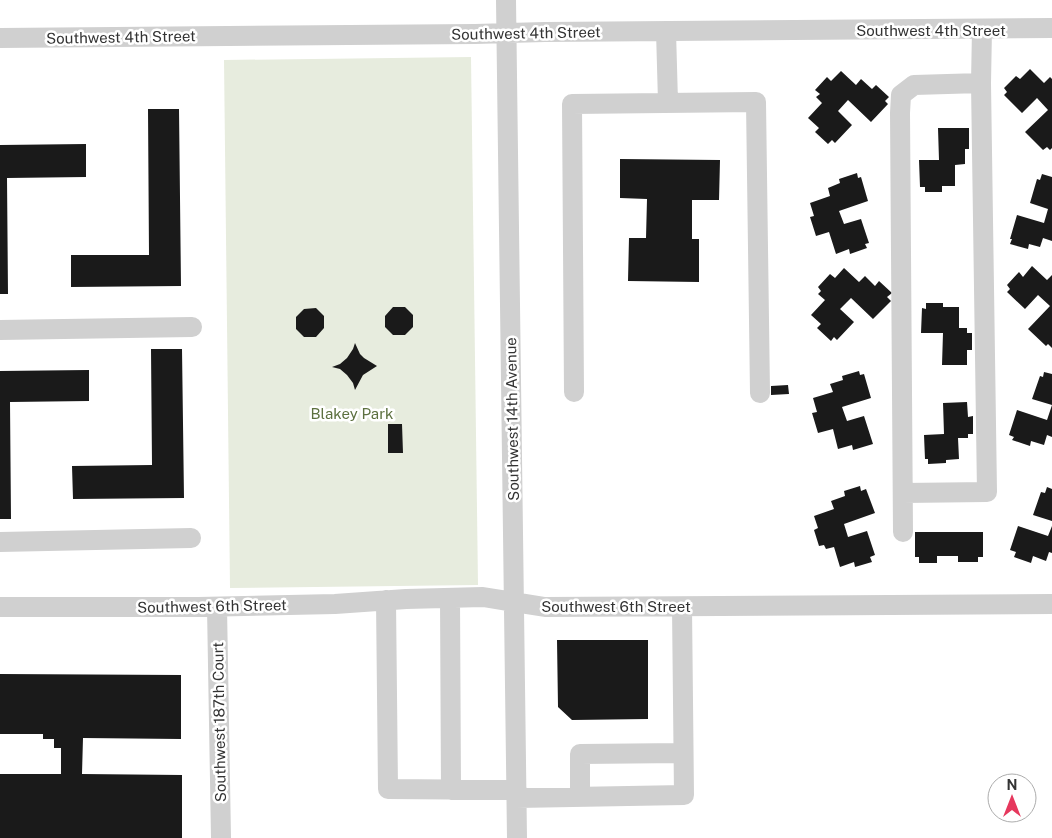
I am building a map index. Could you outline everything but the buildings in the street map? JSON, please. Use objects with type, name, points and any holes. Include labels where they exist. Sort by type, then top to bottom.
[{"type":"street","name":"Southwest 14th Avenue","points":[[506,0],[517,838]]},
{"type":"street","name":"Southwest 4th Street","points":[[0,38],[1052,28]]},
{"type":"street","points":[[903,492],[987,492],[981,83],[982,29]]},
{"type":"street","points":[[666,31],[668,102]]},
{"type":"street","points":[[903,532],[901,95],[914,85],[981,83]]},
{"type":"street","points":[[574,392],[572,104],[756,102],[760,393]]},
{"type":"street","points":[[0,330],[192,327]]},
{"type":"street","points":[[0,542],[191,538]]},
{"type":"street","name":"Southwest 6th Street","points":[[0,607],[217,607],[483,597],[545,607],[1052,604]]},
{"type":"street","points":[[450,598],[451,790]]},
{"type":"street","points":[[386,600],[388,789],[580,796],[684,795],[682,607]]},
{"type":"street","name":"Southwest 187th Court","points":[[217,607],[221,838]]},
{"type":"street","points":[[580,796],[580,754],[683,753]]},
{"type":"green space","name":"Blakey Park","points":[[471,57],[478,585],[230,588],[224,60]]}]
